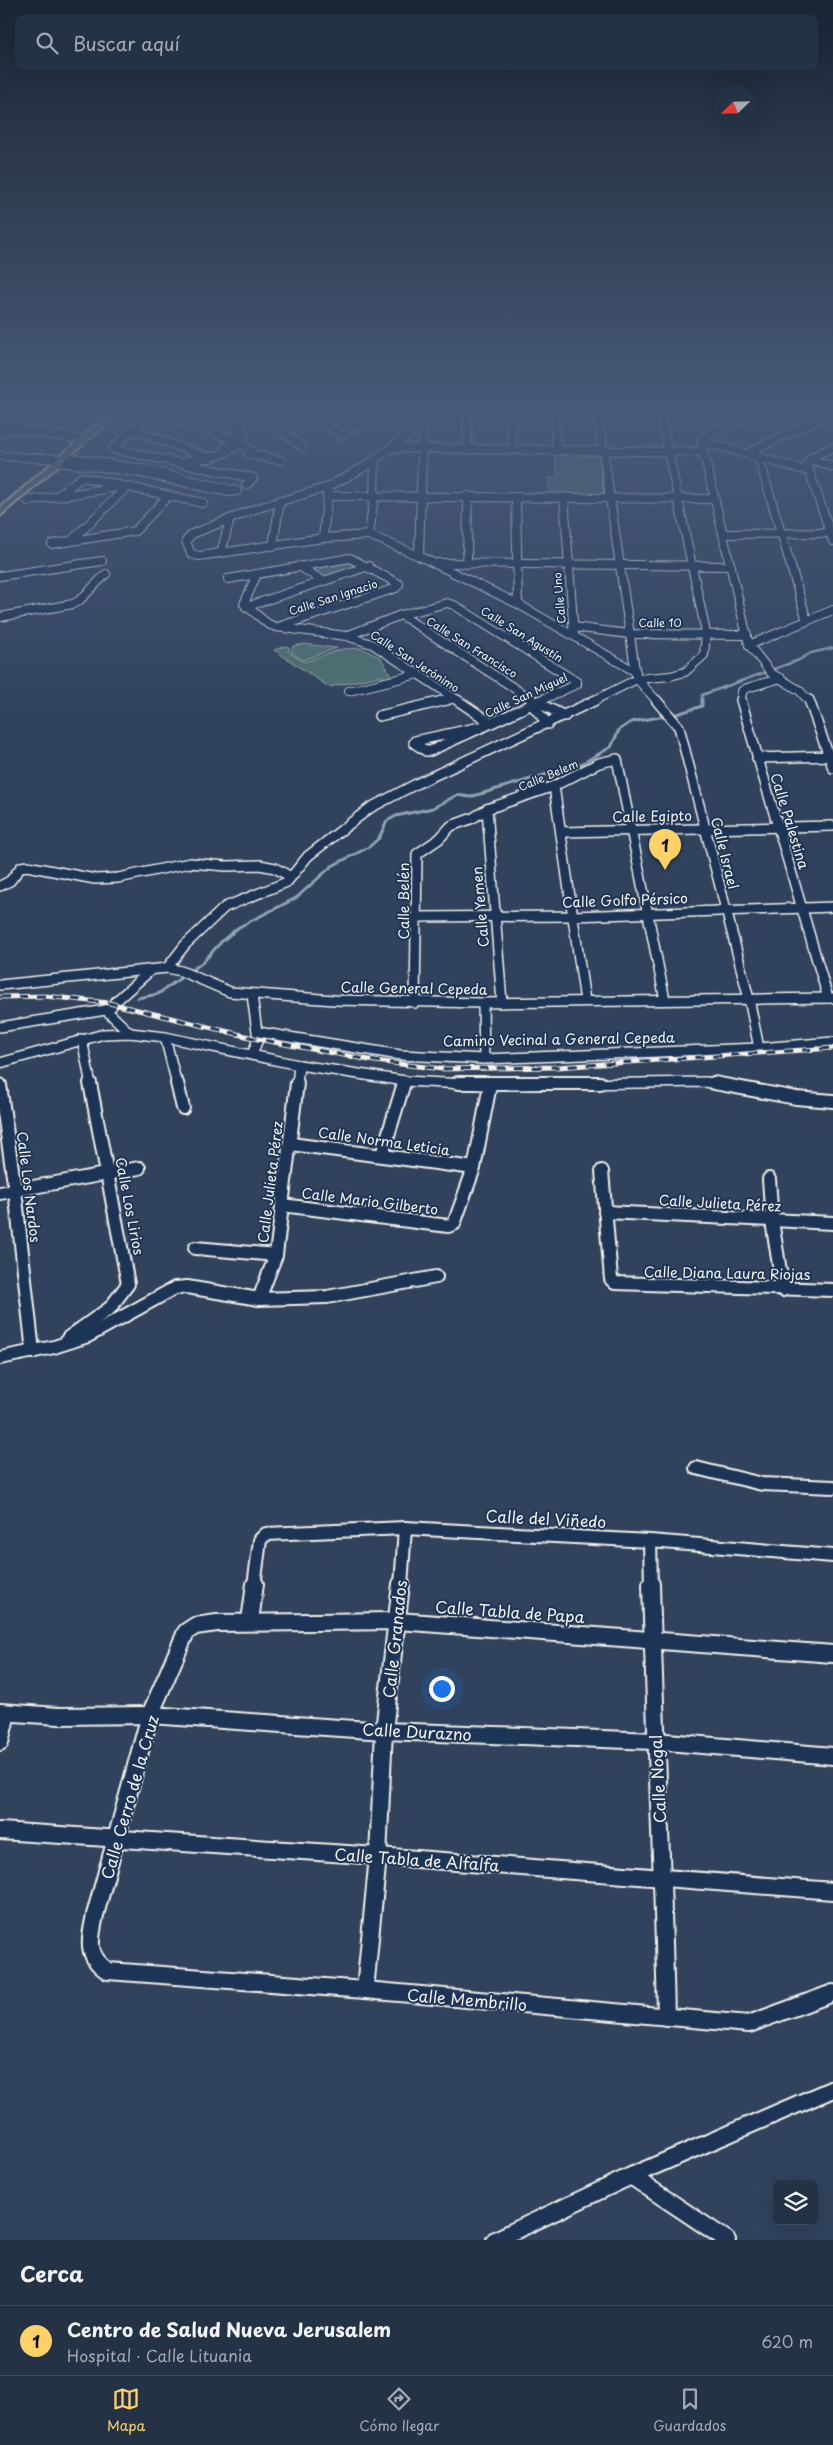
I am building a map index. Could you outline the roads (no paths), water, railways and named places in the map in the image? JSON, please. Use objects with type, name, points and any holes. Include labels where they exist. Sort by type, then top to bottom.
[{"type":"street","points":[[72,540],[99,513]]},
{"type":"street","points":[[52,544],[137,530],[152,513]]},
{"type":"street","points":[[247,513],[192,534],[186,539],[192,556],[324,538],[369,535],[419,556],[573,632],[636,676]]},
{"type":"street","points":[[273,546],[278,513]]},
{"type":"street","points":[[324,538],[326,513]]},
{"type":"street","points":[[369,535],[372,513]]},
{"type":"street","points":[[419,556],[421,513]]},
{"type":"street","points":[[467,564],[468,513]]},
{"type":"street","points":[[517,513],[519,564],[518,604]]},
{"type":"street","name":"Calle Uno","points":[[565,513],[573,632]]},
{"type":"street","points":[[613,513],[636,676]]},
{"type":"street","points":[[167,968],[185,945],[225,907],[261,891],[284,884],[308,856],[370,808],[418,783],[565,716],[636,676],[670,676],[685,672],[704,656],[706,633],[690,566],[680,513]]},
{"type":"street","points":[[718,513],[749,645],[762,664],[772,673],[808,698],[831,756],[833,768]]},
{"type":"street","points":[[774,513],[807,621]]},
{"type":"street","points":[[824,513],[833,541]]},
{"type":"street","points":[[221,553],[230,519]]},
{"type":"street","points":[[724,534],[831,533]]},
{"type":"street","points":[[228,579],[350,558],[369,566]]},
{"type":"street","points":[[0,576],[102,561]]},
{"type":"street","points":[[433,563],[731,566]]},
{"type":"street","points":[[299,566],[323,581]]},
{"type":"street","points":[[257,574],[244,601],[246,607],[369,566]]},
{"type":"street","name":"Calle San Ignacio","points":[[276,627],[396,588],[399,584],[369,566]]},
{"type":"street","points":[[0,617],[64,606],[80,600],[106,574]]},
{"type":"street","name":"Calle San Agustín","points":[[401,615],[436,605],[454,605],[575,680],[577,684]]},
{"type":"street","name":"Calle San Jerónimo","points":[[246,607],[268,624],[276,627],[346,636],[372,644],[488,724]]},
{"type":"street","points":[[749,645],[833,610]]},
{"type":"street","points":[[346,636],[401,615]]},
{"type":"street","name":"Calle San Francisco","points":[[401,615],[533,702],[565,716]]},
{"type":"street","name":"Calle 10","points":[[573,632],[629,634],[706,633],[747,636]]},
{"type":"street","points":[[348,691],[418,674]]},
{"type":"street","name":"Calle Israel","points":[[636,676],[676,721],[679,727],[749,999],[759,1048]]},
{"type":"street","name":"Calle Palestina","points":[[781,678],[747,688],[740,694],[801,908],[830,998]]},
{"type":"street","name":"Calle San Miguel","points":[[488,724],[415,741],[414,743],[426,751],[430,751],[488,724],[533,702],[577,684]]},
{"type":"street","points":[[379,716],[452,698]]},
{"type":"street","name":"Calle San Francisco","points":[[533,702],[548,724]]},
{"type":"street","points":[[757,758],[831,756]]},
{"type":"street","name":"Calle Belem","points":[[487,809],[554,786],[599,763],[617,758],[632,830]]},
{"type":"street","points":[[554,786],[585,1001]]},
{"type":"street","name":"Calle Belén","points":[[415,1003],[417,854],[439,840],[451,826],[473,818],[487,809]]},
{"type":"street","name":"Calle Yemen","points":[[487,809],[502,1003]]},
{"type":"street","name":"Calle Egipto","points":[[561,832],[833,826]]},
{"type":"street","points":[[632,830],[665,1000]]},
{"type":"street","points":[[0,886],[10,881],[21,867],[29,865],[62,874],[95,879],[132,877],[185,863],[217,866],[254,864],[273,867],[291,877]]},
{"type":"street","name":"Calle Golfo Pérsico","points":[[417,917],[573,916],[833,907]]},
{"type":"street","name":"Calle General Cepeda","points":[[0,985],[167,968],[181,970],[220,989],[252,995],[415,1003],[830,998]]},
{"type":"street","points":[[0,1028],[111,1006],[150,971]]},
{"type":"street","points":[[252,995],[258,1032],[252,1055]]},
{"type":"street","points":[[484,1003],[484,1059]]},
{"type":"street","points":[[111,1006],[130,1033]]},
{"type":"street","name":"Camino Vecinal a General Cepeda","points":[[258,1032],[400,1055],[484,1059],[759,1048],[833,1042]]},
{"type":"street","points":[[0,1063],[107,1033],[130,1033],[165,1037],[299,1065],[405,1080],[490,1085],[719,1083],[796,1098],[833,1101]]},
{"type":"street","points":[[165,1037],[183,1108]]},
{"type":"street","name":"Calle Los Lirios","points":[[54,1346],[96,1319],[128,1284],[82,1039]]},
{"type":"street","name":"Calle Julieta Pérez","points":[[259,1299],[276,1255],[291,1144],[299,1065]]},
{"type":"street","points":[[382,1155],[405,1080]]},
{"type":"street","name":"Calle Los Nardos","points":[[0,1085],[15,1190],[32,1352]]},
{"type":"street","points":[[474,1168],[490,1085]]},
{"type":"street","name":"Calle Norma Leticia","points":[[291,1144],[474,1168]]},
{"type":"street","points":[[0,1193],[139,1168]]},
{"type":"street","name":"Calle Mario Gilberto","points":[[282,1205],[448,1226],[454,1224],[474,1168]]},
{"type":"street","points":[[602,1172],[605,1212]]},
{"type":"street","points":[[770,1179],[772,1221],[783,1290]]},
{"type":"street","name":"Calle Julieta Pérez","points":[[605,1212],[833,1223]]},
{"type":"street","name":"Calle Diana Laura Riojas","points":[[605,1212],[611,1279],[621,1285],[833,1290]]},
{"type":"street","points":[[195,1248],[276,1255]]},
{"type":"street","points":[[0,1358],[32,1352],[94,1334],[175,1288],[188,1287],[259,1299],[327,1297],[436,1277]]},
{"type":"street","points":[[696,1468],[762,1484],[833,1487]]},
{"type":"street","name":"Calle del Viñedo","points":[[250,1621],[260,1540],[266,1534],[405,1528],[650,1540],[833,1556]]},
{"type":"street","name":"Calle Granados","points":[[365,1990],[378,1856],[384,1731],[398,1621],[405,1528]]},
{"type":"street","name":"Calle Nogal","points":[[650,1540],[655,1741],[663,1878],[666,2017]]},
{"type":"street","name":"Calle Tabla de Papa","points":[[186,1632],[195,1626],[250,1621],[398,1621],[833,1654]]},
{"type":"street","name":"Calle Cerro de la Cruz","points":[[97,1965],[92,1955],[91,1941],[116,1840],[150,1716],[186,1632]]},
{"type":"street","points":[[0,1742],[4,1712]]},
{"type":"street","name":"Calle Durazno","points":[[4,1712],[59,1716],[150,1716],[384,1731],[655,1741],[833,1756]]},
{"type":"street","name":"Calle Tabla de Alfalfa","points":[[0,1831],[378,1856],[833,1890]]},
{"type":"street","name":"Calle Membrillo","points":[[97,1965],[108,1971],[126,1973],[365,1990],[666,2017],[757,2023],[833,1993]]},
{"type":"street","points":[[495,2240],[631,2176],[833,2089]]},
{"type":"street","points":[[631,2176],[727,2240]]},
{"type":"waterway","points":[[138,998],[158,994],[203,962],[222,941],[239,927],[296,898],[332,866],[369,847],[379,838],[387,821],[396,816],[433,808],[457,795],[470,797],[581,764],[611,747],[619,730],[631,722],[677,714],[702,706],[702,695],[799,660],[811,653],[833,648]]},
{"type":"railway","points":[[0,997],[45,996],[109,1003],[258,1039],[375,1061],[442,1069],[558,1067],[833,1048]]},
{"type":"place","name":"Centro de Salud Nueva Jerusalem","points":[[665,870]]}]
